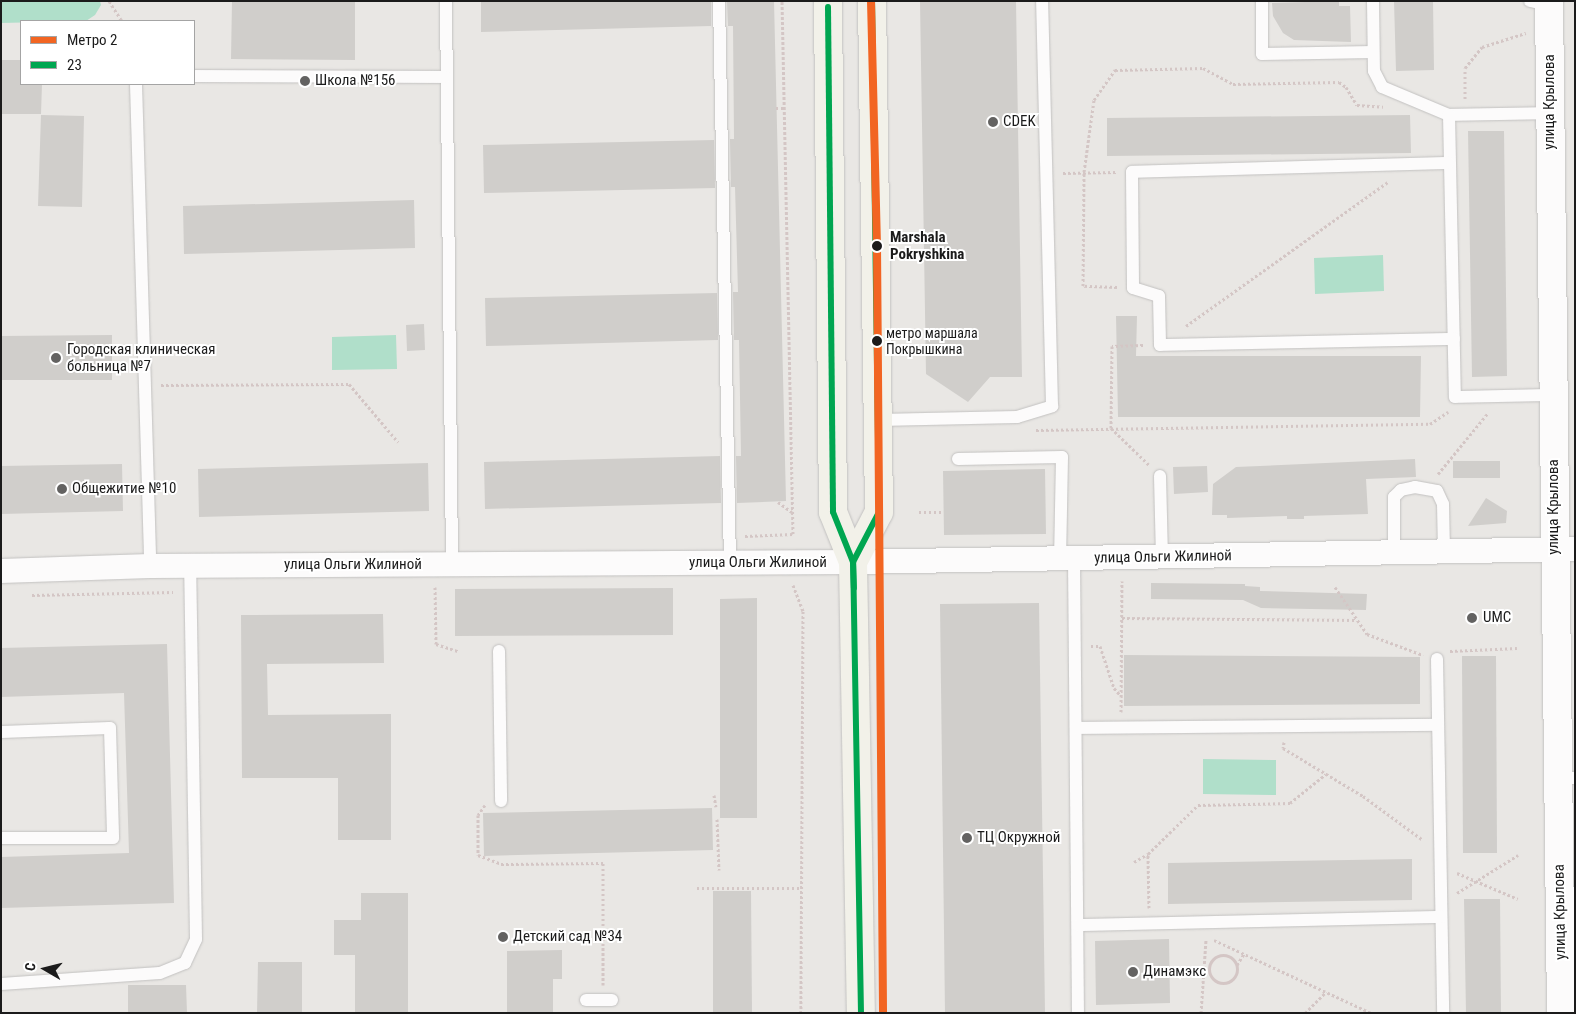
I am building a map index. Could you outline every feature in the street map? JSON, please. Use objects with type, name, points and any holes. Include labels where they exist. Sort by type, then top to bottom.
[{"type":"main road","points":[[828,1],[833,512],[854,562],[861,1013]]},
{"type":"main road","points":[[854,562],[879,512],[872,1]]},
{"type":"street","name":"улица Крылова","points":[[1543,2],[1549,114],[1553,395],[1564,550],[1566,778],[1561,1013]]},
{"type":"street","name":"улица Ольги Жилиной","points":[[1,571],[150,566],[854,562],[1564,550]]},
{"type":"lane","points":[[446,1],[445,77],[453,320],[452,564]]},
{"type":"lane","points":[[719,1],[730,563]]},
{"type":"lane","points":[[879,420],[1007,417],[1052,406],[1042,1]]},
{"type":"lane","points":[[1262,1],[1262,54],[1373,52]]},
{"type":"lane","points":[[1373,1],[1375,78],[1382,87],[1449,115],[1549,114]]},
{"type":"lane","points":[[195,76],[445,77]]},
{"type":"lane","points":[[136,85],[150,566]]},
{"type":"lane","points":[[1449,115],[1448,162],[1455,397],[1553,395]]},
{"type":"lane","points":[[1448,162],[1132,172],[1133,288],[1159,296],[1160,345],[1454,340]]},
{"type":"lane","points":[[958,459],[1062,457],[1067,559],[1076,646],[1078,1013]]},
{"type":"lane","points":[[1160,476],[1162,557]]},
{"type":"lane","points":[[1394,552],[1394,497],[1401,490],[1426,487],[1437,491],[1443,504],[1444,552]]},
{"type":"lane","points":[[1,984],[160,973],[185,963],[196,939],[190,566]]},
{"type":"lane","points":[[499,651],[500,801]]},
{"type":"lane","points":[[1437,659],[1442,1013]]},
{"type":"lane","points":[[1076,728],[1437,725]]},
{"type":"lane","points":[[1,732],[110,728],[113,838],[1,838]]},
{"type":"lane","points":[[1078,925],[1441,911]]},
{"type":"lane","points":[[586,1000],[608,1000]]},
{"type":"path","points":[[109,1],[121,20]]},
{"type":"path","points":[[729,536],[792,534],[782,1]]},
{"type":"path","points":[[1465,114],[1465,68],[1482,47],[1530,32]]},
{"type":"path","points":[[1133,288],[1084,286],[1084,172],[1094,100],[1115,70],[1203,68],[1233,84],[1339,82],[1360,106],[1392,107]]},
{"type":"path","points":[[776,108],[784,108]]},
{"type":"path","points":[[1160,476],[1111,428],[1112,346],[1160,345],[1415,163]]},
{"type":"path","points":[[1046,173],[1132,172]]},
{"type":"path","points":[[145,386],[349,384],[398,442]]},
{"type":"path","points":[[1007,417],[1011,431],[1430,424],[1455,408],[1455,397]]},
{"type":"path","points":[[1426,487],[1493,406]]},
{"type":"path","points":[[778,502],[792,512]]},
{"type":"path","points":[[919,512],[943,512]]},
{"type":"path","points":[[1121,728],[1122,581]]},
{"type":"path","points":[[784,584],[793,584],[802,611],[801,1013]]},
{"type":"path","points":[[1334,586],[1367,634],[1418,654]]},
{"type":"path","points":[[21,595],[190,592]]},
{"type":"path","points":[[1122,618],[1357,620]]},
{"type":"path","points":[[1076,646],[1100,646],[1114,688],[1122,697]]},
{"type":"path","points":[[1437,659],[1448,651],[1517,648]]},
{"type":"path","points":[[1284,726],[1283,748],[1363,796],[1440,852]]},
{"type":"path","points":[[1134,862],[1148,854],[1198,805],[1290,803],[1326,774]]},
{"type":"path","points":[[714,795],[716,807]]},
{"type":"path","points":[[487,802],[478,815],[478,855],[501,864],[604,863],[608,1000]]},
{"type":"path","points":[[717,819],[719,870]]},
{"type":"path","points":[[1148,854],[1149,923]]},
{"type":"path","points":[[1441,911],[1476,881],[1518,855]]},
{"type":"path","points":[[1440,866],[1518,899]]},
{"type":"path","points":[[697,888],[802,888]]},
{"type":"path","points":[[1201,1013],[1206,936],[1371,1013]]},
{"type":"path","points":[[1205,960],[1209,966],[1210,976],[1222,983],[1234,978],[1236,965],[1244,954]]},
{"type":"path","points":[[1209,966],[1214,958],[1222,955],[1231,958],[1236,965]]},
{"type":"path","points":[[1305,1013],[1326,992]]},
{"type":"green space","points":[[1,1],[100,1],[101,5],[95,15],[88,20],[20,20],[20,23],[1,23]]},
{"type":"green space","points":[[1383,255],[1384,291],[1315,294],[1314,258]]},
{"type":"green space","points":[[396,335],[397,369],[332,370],[332,337]]},
{"type":"green space","points":[[1203,759],[1276,760],[1276,795],[1203,794]]},
{"type":"building","points":[[232,1],[355,1],[355,60],[231,59]]},
{"type":"building","points":[[481,1],[711,1],[711,26],[481,32]]},
{"type":"building","points":[[727,1],[774,1],[786,501],[737,503],[736,456],[741,456],[739,340],[734,340],[733,292],[738,292],[735,187],[731,187],[730,139],[734,139],[733,26],[728,26]]},
{"type":"building","points":[[920,1],[1016,1],[1022,377],[990,377],[968,402],[926,374]]},
{"type":"building","points":[[1339,1],[1339,6],[1350,6],[1351,42],[1294,40],[1283,33],[1273,16],[1272,3]]},
{"type":"building","points":[[1394,1],[1433,1],[1434,70],[1396,71]]},
{"type":"building","points":[[1,60],[20,60],[20,85],[42,85],[41,114],[1,114]]},
{"type":"building","points":[[41,115],[84,116],[82,207],[38,206]]},
{"type":"building","points":[[1410,115],[1411,153],[1107,156],[1107,118]]},
{"type":"building","points":[[1468,131],[1504,131],[1507,376],[1472,377]]},
{"type":"building","points":[[714,140],[715,188],[484,193],[483,145]]},
{"type":"building","points":[[414,200],[415,248],[184,254],[183,206]]},
{"type":"building","points":[[717,293],[718,340],[486,346],[485,298]]},
{"type":"building","points":[[1116,316],[1137,316],[1136,356],[1421,356],[1420,417],[1118,417]]},
{"type":"building","points":[[424,324],[425,350],[407,351],[406,325]]},
{"type":"building","name":"Городская клиническая больница №7","points":[[112,335],[112,380],[1,380],[1,336]]},
{"type":"building","points":[[720,456],[721,503],[485,509],[484,462]]},
{"type":"building","points":[[1415,459],[1416,477],[1366,479],[1368,514],[1304,516],[1304,519],[1287,519],[1287,516],[1227,518],[1227,515],[1212,515],[1213,484],[1236,467]]},
{"type":"building","points":[[1453,461],[1500,461],[1500,478],[1453,478]]},
{"type":"building","points":[[428,463],[429,511],[199,517],[198,469]]},
{"type":"building","name":"Общежитие №10","points":[[122,464],[123,511],[1,514],[1,466]]},
{"type":"building","points":[[1207,466],[1208,492],[1174,494],[1173,467]]},
{"type":"building","points":[[1045,469],[1046,534],[944,535],[943,471]]},
{"type":"building","points":[[1486,498],[1507,511],[1506,523],[1468,526]]},
{"type":"building","points":[[1151,583],[1245,584],[1245,586],[1260,587],[1260,591],[1367,594],[1366,610],[1261,608],[1243,600],[1151,599]]},
{"type":"building","points":[[673,588],[673,635],[455,636],[455,589]]},
{"type":"building","points":[[757,598],[757,818],[720,818],[720,599]]},
{"type":"building","points":[[1039,603],[1045,1013],[945,1013],[940,604]]},
{"type":"building","points":[[383,614],[384,663],[267,664],[268,715],[391,714],[391,840],[338,840],[338,778],[242,778],[241,615]]},
{"type":"building","points":[[167,644],[174,903],[1,908],[1,857],[129,853],[124,693],[1,697],[1,648]]},
{"type":"building","points":[[1124,655],[1420,657],[1420,704],[1124,706]]},
{"type":"building","points":[[1462,656],[1496,656],[1497,853],[1463,853]]},
{"type":"building","points":[[712,808],[713,850],[484,856],[483,813]]},
{"type":"building","points":[[1412,859],[1412,900],[1168,904],[1168,863]]},
{"type":"building","points":[[713,891],[751,891],[752,1013],[713,1013]]},
{"type":"building","points":[[361,893],[408,893],[408,1013],[355,1013],[355,955],[334,955],[334,920],[361,920]]},
{"type":"building","points":[[1464,899],[1500,899],[1501,1013],[1466,1013]]},
{"type":"building","name":"Динамэкс","points":[[1169,939],[1170,1003],[1096,1005],[1095,941]]},
{"type":"building","points":[[562,950],[562,979],[553,979],[553,1013],[507,1013],[507,951]]},
{"type":"building","points":[[258,962],[302,962],[302,1013],[257,1013]]},
{"type":"building","points":[[128,985],[186,985],[187,1013],[128,1013]]},
{"type":"metro line","name":"2","points":[[871,1],[877,246],[883,1013]]},
{"type":"transit line","name":"23","points":[[861,1013],[853,562],[879,512],[872,1]]},
{"type":"transit line","name":"23","points":[[828,7],[833,512],[853,562],[854,588]]},
{"type":"place","name":"Школа №156","points":[[305,81]]},
{"type":"place","name":"CDEK","points":[[993,122]]},
{"type":"place","name":"Marshala Pokryshkina","points":[[877,246]]},
{"type":"place","name":"метро маршала Покрышкина","points":[[877,341]]},
{"type":"place","name":"Городская клиническая больница №7","points":[[56,358]]},
{"type":"place","name":"Общежитие №10","points":[[62,489]]},
{"type":"place","name":"UMC","points":[[1472,618]]},
{"type":"place","name":"ТЦ Окружной","points":[[967,838]]},
{"type":"place","name":"Детский сад №34","points":[[503,937]]},
{"type":"place","name":"Динамэкс","points":[[1133,972]]}]
